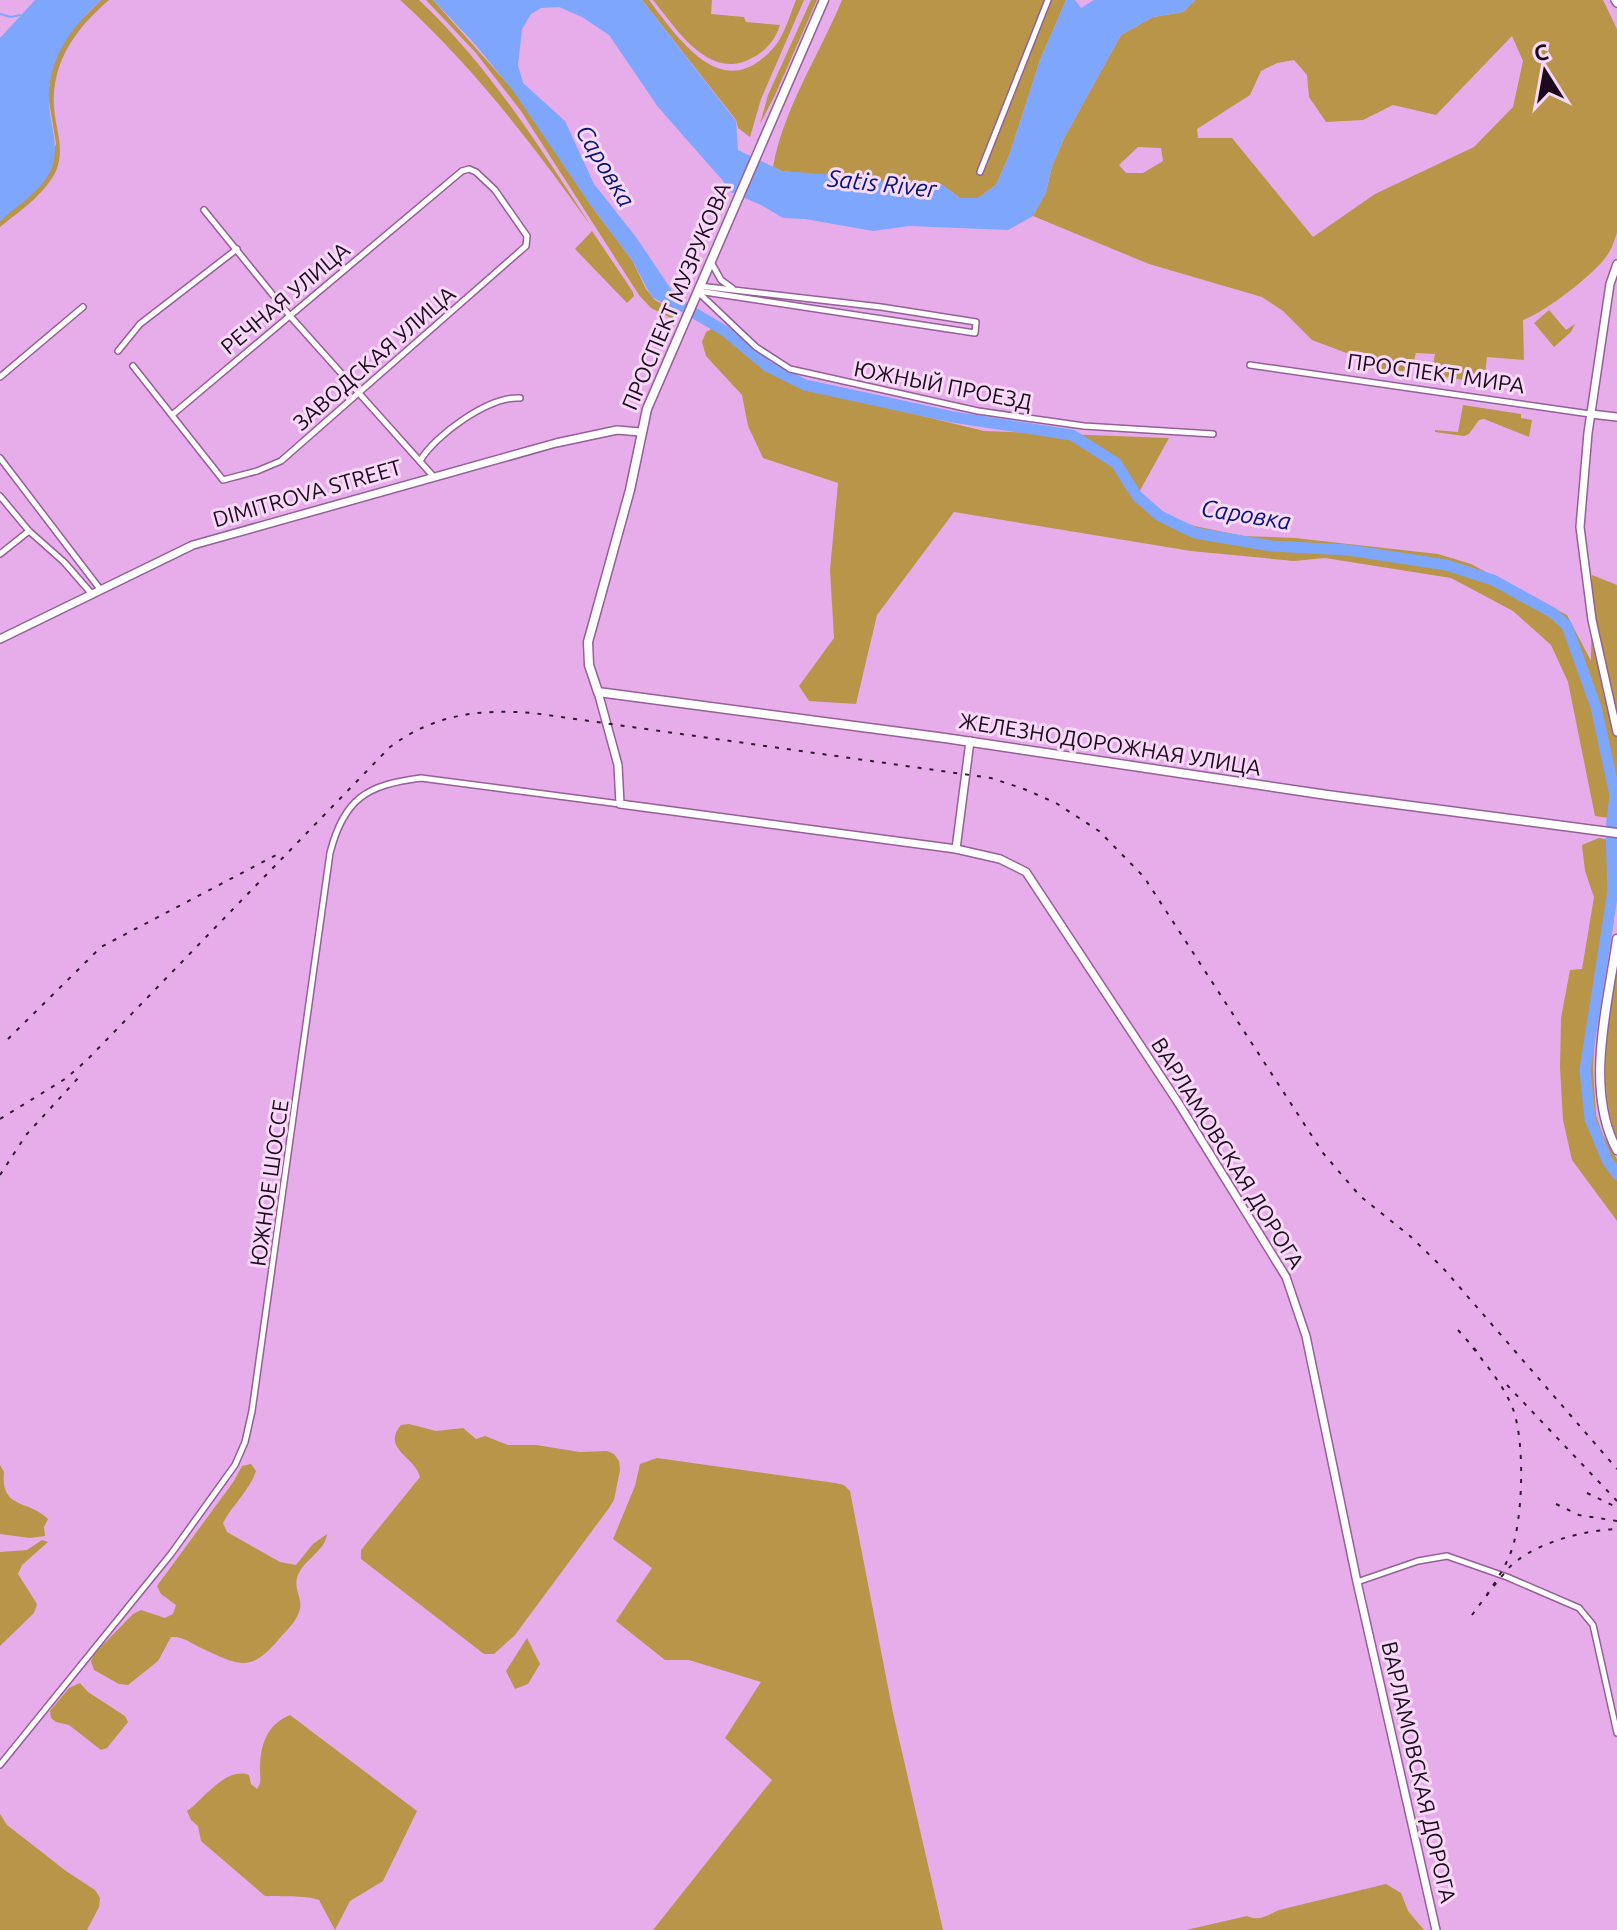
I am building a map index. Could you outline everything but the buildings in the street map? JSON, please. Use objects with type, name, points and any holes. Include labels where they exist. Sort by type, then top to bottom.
[{"type":"main road","name":"ПРОСПЕКТ МУЗРУКОВА","points":[[598,692],[589,665],[588,642],[630,490],[647,409],[756,151],[824,0]]},
{"type":"main road","name":"ЖЕЛЕЗНОДОРОЖНАЯ УЛИЦА","points":[[598,692],[970,741],[1327,795],[1614,833]]},
{"type":"main road","points":[[1617,939],[1601,1059],[1600,1094],[1603,1118],[1617,1150]]},
{"type":"street","points":[[980,172],[1048,0]]},
{"type":"street","name":"ЗАВОДСКАЯ УЛИЦА","points":[[172,415],[223,480],[281,461],[526,246],[527,236],[495,190],[469,169]]},
{"type":"street","name":"РЕЧНАЯ УЛИЦА","points":[[172,415],[462,171],[469,169]]},
{"type":"street","points":[[204,210],[290,316],[433,476]]},
{"type":"street","points":[[118,351],[140,324],[237,249]]},
{"type":"street","points":[[711,261],[721,280],[733,289]]},
{"type":"street","points":[[1617,264],[1610,284],[1580,499],[1580,527],[1592,620],[1617,732]]},
{"type":"street","points":[[733,289],[976,322],[975,333],[697,292],[733,289]]},
{"type":"street","name":"ЮЖНЫЙ ПРОЕЗД","points":[[697,292],[756,347],[790,369],[978,411],[1084,426],[1213,434]]},
{"type":"street","points":[[0,377],[83,307]]},
{"type":"street","name":"ПРОСПЕКТ МИРА","points":[[1250,365],[1617,417]]},
{"type":"street","points":[[133,366],[172,415]]},
{"type":"street","points":[[420,461],[427,448],[479,410],[503,399],[520,398]]},
{"type":"street","name":"DIMITROVA STREET","points":[[0,639],[193,545],[577,438],[617,430],[640,432]]},
{"type":"street","points":[[0,458],[100,589]]},
{"type":"street","points":[[0,496],[29,531],[64,562],[91,593]]},
{"type":"street","points":[[0,554],[29,531]]},
{"type":"street","name":"ПРОСПЕКТ МУЗРУКОВА","points":[[598,692],[618,765],[620,804]]},
{"type":"street","points":[[956,849],[970,741]]},
{"type":"street","name":"ЮЖНОЕ ШОССЕ","points":[[0,1765],[159,1571],[235,1465],[245,1442],[284,1193],[330,853],[335,831],[350,805],[369,792],[396,782],[421,778],[620,804]]},
{"type":"street","name":"ВАРЛАМОВСКАЯ ДОРОГА","points":[[620,804],[956,849],[1000,859],[1026,872],[1179,1104],[1286,1277],[1306,1336],[1357,1582],[1436,1930]]},
{"type":"street","points":[[1357,1582],[1418,1561],[1447,1556],[1507,1577],[1579,1608],[1593,1625],[1617,1733]]},
{"type":"shaded area","points":[[101,0],[109,0],[74,37],[55,82],[55,116],[60,151],[56,171],[39,195],[0,227],[0,221],[40,185],[56,144],[48,95],[57,55],[72,29]]},
{"type":"shaded area","points":[[400,0],[419,0],[468,52],[512,108],[591,226],[502,108],[453,52]]},
{"type":"shaded area","points":[[426,0],[433,0],[514,91],[592,207],[632,260],[646,289],[655,300],[675,311],[673,319],[651,308],[639,295],[521,111],[475,52]]},
{"type":"shaded area","points":[[642,0],[649,0],[689,49],[704,61],[721,69],[738,70],[756,63],[775,46],[796,0],[804,0],[761,99],[750,137],[738,128],[736,120]]},
{"type":"shaded area","points":[[653,0],[712,0],[711,14],[780,25],[770,44],[757,55],[736,64],[722,63],[708,58],[695,48]]},
{"type":"shaded area","points":[[811,0],[817,0],[760,124],[768,95]]},
{"type":"shaded area","points":[[842,0],[1066,0],[1040,60],[1010,153],[996,185],[978,198],[960,198],[941,184],[904,184],[782,171],[773,167],[785,123]]},
{"type":"shaded area","points":[[1195,0],[1603,0],[1617,29],[1617,233],[1610,251],[1568,293],[1523,320],[1524,360],[1487,357],[1484,383],[1431,375],[1435,354],[1416,353],[1411,372],[1356,367],[1357,357],[1312,340],[1283,311],[1262,297],[1149,264],[1033,216],[1046,192],[1052,166],[1064,138],[1121,35],[1153,17],[1183,12]],"holes":[[[1512,36],[1523,61],[1513,107],[1474,147],[1375,194],[1313,237],[1232,138],[1198,138],[1197,129],[1250,95],[1261,71],[1277,63],[1294,60],[1307,75],[1309,97],[1326,122],[1363,120],[1393,105],[1436,115]],[[1138,147],[1161,148],[1163,161],[1143,173],[1126,173],[1119,165]]]},
{"type":"shaded area","points":[[592,231],[633,292],[634,296],[627,303],[575,249]]},
{"type":"shaded area","points":[[1549,310],[1566,330],[1575,324],[1571,332],[1554,347],[1534,323]]},
{"type":"shaded area","points":[[717,326],[791,384],[984,431],[1169,438],[1137,496],[1180,523],[1243,536],[1295,538],[1438,554],[1471,564],[1567,615],[1591,661],[1592,575],[1617,585],[1617,819],[1595,816],[1568,682],[1551,645],[1513,611],[1451,578],[1325,558],[1294,561],[1191,551],[954,512],[877,615],[856,704],[809,701],[799,686],[834,638],[830,570],[838,483],[763,458],[748,426],[742,395],[706,356],[702,342],[706,332]]},
{"type":"shaded area","points":[[1463,405],[1521,414],[1521,418],[1532,420],[1529,437],[1484,419],[1479,420],[1464,436],[1435,432],[1458,432]]},
{"type":"shaded area","points":[[1599,838],[1617,844],[1613,927],[1595,1033],[1593,1068],[1596,1115],[1617,1159],[1617,1221],[1572,1160],[1563,1120],[1560,1068],[1561,1018],[1570,970],[1582,969],[1594,897],[1585,871],[1582,845]]},
{"type":"shaded area","points":[[1617,970],[1617,1138],[1607,1096],[1606,1054]]},
{"type":"shaded area","points":[[401,1425],[436,1431],[463,1428],[476,1439],[485,1436],[508,1445],[536,1445],[580,1452],[607,1451],[619,1461],[614,1500],[609,1508],[515,1635],[494,1654],[484,1654],[361,1559],[361,1550],[420,1477],[395,1440]]},
{"type":"shaded area","points":[[657,1458],[835,1483],[844,1485],[850,1491],[893,1713],[943,1930],[653,1930],[772,1780],[725,1738],[761,1682],[689,1660],[665,1660],[616,1621],[652,1568],[613,1539],[635,1486],[640,1464]]},
{"type":"shaded area","points":[[251,1464],[256,1471],[250,1485],[223,1523],[227,1532],[280,1562],[296,1565],[313,1544],[327,1534],[322,1546],[297,1578],[300,1609],[291,1625],[269,1650],[251,1662],[234,1662],[182,1638],[171,1637],[158,1661],[128,1685],[119,1684],[94,1670],[91,1661],[95,1653],[133,1614],[141,1610],[165,1618],[173,1614],[176,1605],[161,1594],[157,1586],[242,1466]]},
{"type":"shaded area","points":[[0,1465],[11,1498],[48,1519],[44,1527],[45,1536],[30,1538],[0,1534]]},
{"type":"shaded area","points":[[42,1540],[48,1542],[22,1565],[18,1574],[37,1604],[34,1613],[0,1646],[0,1552],[27,1550]]},
{"type":"shaded area","points":[[527,1638],[540,1664],[528,1684],[515,1689],[506,1671]]},
{"type":"shaded area","points":[[80,1683],[88,1692],[125,1716],[128,1722],[107,1748],[101,1750],[69,1725],[51,1718],[50,1711],[69,1688]]},
{"type":"shaded area","points":[[290,1715],[417,1811],[383,1881],[350,1901],[335,1930],[319,1900],[265,1896],[201,1841],[198,1826],[187,1811],[232,1775],[249,1775],[251,1784],[257,1789],[266,1737],[275,1724]]},
{"type":"shaded area","points":[[0,1814],[7,1825],[95,1890],[100,1898],[99,1907],[87,1930],[0,1930]]},
{"type":"shaded area","points":[[1386,1884],[1401,1893],[1408,1911],[1424,1930],[1186,1930],[1247,1916],[1260,1918],[1279,1910]]},
{"type":"water","points":[[35,0],[101,0],[78,24],[54,65],[49,96],[55,151],[49,174],[33,193],[0,221],[0,38]]},
{"type":"water","name":"Satis River","points":[[433,0],[642,0],[736,121],[738,150],[782,171],[904,184],[941,184],[960,198],[978,198],[996,185],[1010,153],[1040,60],[1066,0],[1075,0],[1081,8],[1094,0],[1195,0],[1183,12],[1153,17],[1121,35],[1064,138],[1052,166],[1046,192],[1033,216],[1008,230],[910,226],[873,231],[783,218],[726,190],[724,182],[658,107],[609,35],[582,17],[559,7],[541,8],[531,14],[522,29],[518,65],[523,83],[565,121],[594,184],[636,237],[679,301],[675,311],[651,296],[632,260],[514,92]]},
{"type":"waterway","points":[[0,14],[11,17],[20,15]]},
{"type":"waterway","name":"Саровка","points":[[668,298],[725,331],[767,366],[805,385],[953,417],[1072,435],[1116,463],[1137,496],[1160,516],[1195,533],[1271,546],[1348,550],[1446,565],[1493,580],[1553,613],[1567,626],[1596,707],[1615,795],[1611,829],[1613,891],[1585,1070],[1590,1119],[1608,1162],[1617,1174]]},
{"type":"railway","points":[[0,1119],[65,1079],[86,1061],[390,747],[441,721],[475,713],[533,713],[991,778],[1056,803],[1099,831],[1144,877],[1323,1153],[1360,1196],[1410,1236],[1443,1268],[1617,1469]]},
{"type":"railway","points":[[8,1039],[101,947],[278,854]]},
{"type":"railway","points":[[0,1175],[26,1135],[80,1076]]},
{"type":"railway","points":[[1458,1330],[1480,1355]]},
{"type":"railway","points":[[1473,1348],[1513,1409],[1521,1459],[1516,1535],[1507,1562],[1485,1598]]},
{"type":"railway","points":[[1507,1385],[1617,1501]]},
{"type":"railway","points":[[1587,1493],[1616,1507]]},
{"type":"railway","points":[[1556,1504],[1579,1515],[1617,1521]]},
{"type":"railway","points":[[1472,1615],[1507,1570],[1529,1553],[1558,1540],[1617,1529]]}]
